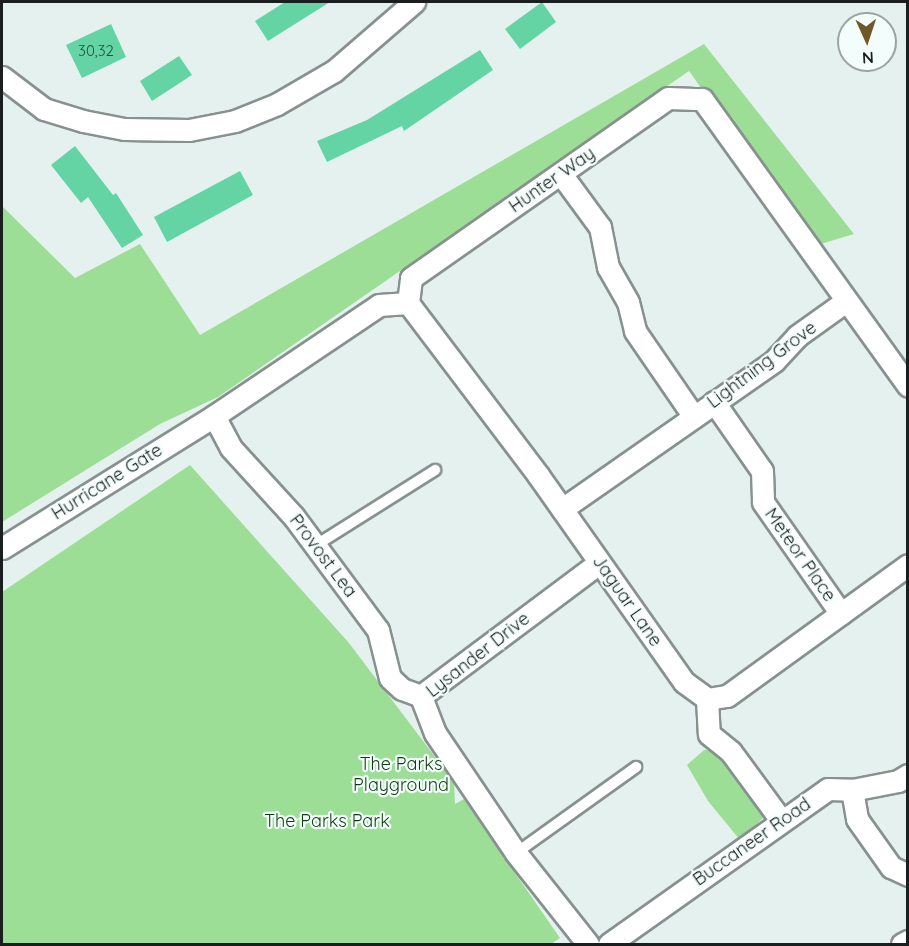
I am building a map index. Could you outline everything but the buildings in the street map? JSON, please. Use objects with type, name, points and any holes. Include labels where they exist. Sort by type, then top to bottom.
[{"type":"street","points":[[2,77],[44,109],[83,121],[124,129],[189,130],[235,121],[286,98],[334,71],[414,2]]},
{"type":"street","name":"Hunter Way","points":[[408,303],[411,278],[668,98],[702,99],[846,301]]},
{"type":"street","points":[[561,174],[600,228],[608,267],[628,302],[635,332],[694,417]]},
{"type":"street","points":[[846,301],[908,386]]},
{"type":"street","name":"Lightning Grove","points":[[562,509],[774,361],[797,336],[846,301]]},
{"type":"street","points":[[214,416],[379,305],[408,303]]},
{"type":"street","name":"Jaguar Lane","points":[[408,303],[562,509],[684,682],[706,699]]},
{"type":"street","name":"Meteor Place","points":[[714,402],[762,471],[763,502],[841,614]]},
{"type":"street","name":"Provost Lea","points":[[214,416],[231,448],[316,545],[378,630],[390,678],[402,689],[421,696]]},
{"type":"street","name":"Hurricane Gate","points":[[2,548],[214,416]]},
{"type":"street","name":"Lysander Drive","points":[[588,945],[516,853],[435,733],[421,696],[599,563]]},
{"type":"street","points":[[781,820],[731,752],[709,734],[706,699],[727,696],[908,565]]},
{"type":"street","name":"Buccaneer Road","points":[[609,945],[781,820],[828,789],[852,790],[898,781],[908,775]]},
{"type":"street","points":[[852,790],[857,819],[891,867],[908,875]]},
{"type":"street","points":[[902,945],[908,941]]},
{"type":"lane","points":[[316,545],[435,470]]},
{"type":"lane","points":[[516,853],[636,767]]},
{"type":"green space","points":[[704,44],[854,234],[814,246],[689,71],[218,397],[160,424],[2,522],[2,206],[75,278],[140,244],[200,335]]},
{"type":"green space","points":[[190,465],[349,643],[454,782],[455,804],[464,799],[560,938],[551,944],[2,944],[2,592]]},
{"type":"green space","points":[[704,750],[712,750],[731,767],[764,817],[740,840],[708,801],[687,765]]},
{"type":"park label","name":"The Parks Playground","points":[[401,775]]},
{"type":"park label","name":"The Parks Park","points":[[327,821]]}]
